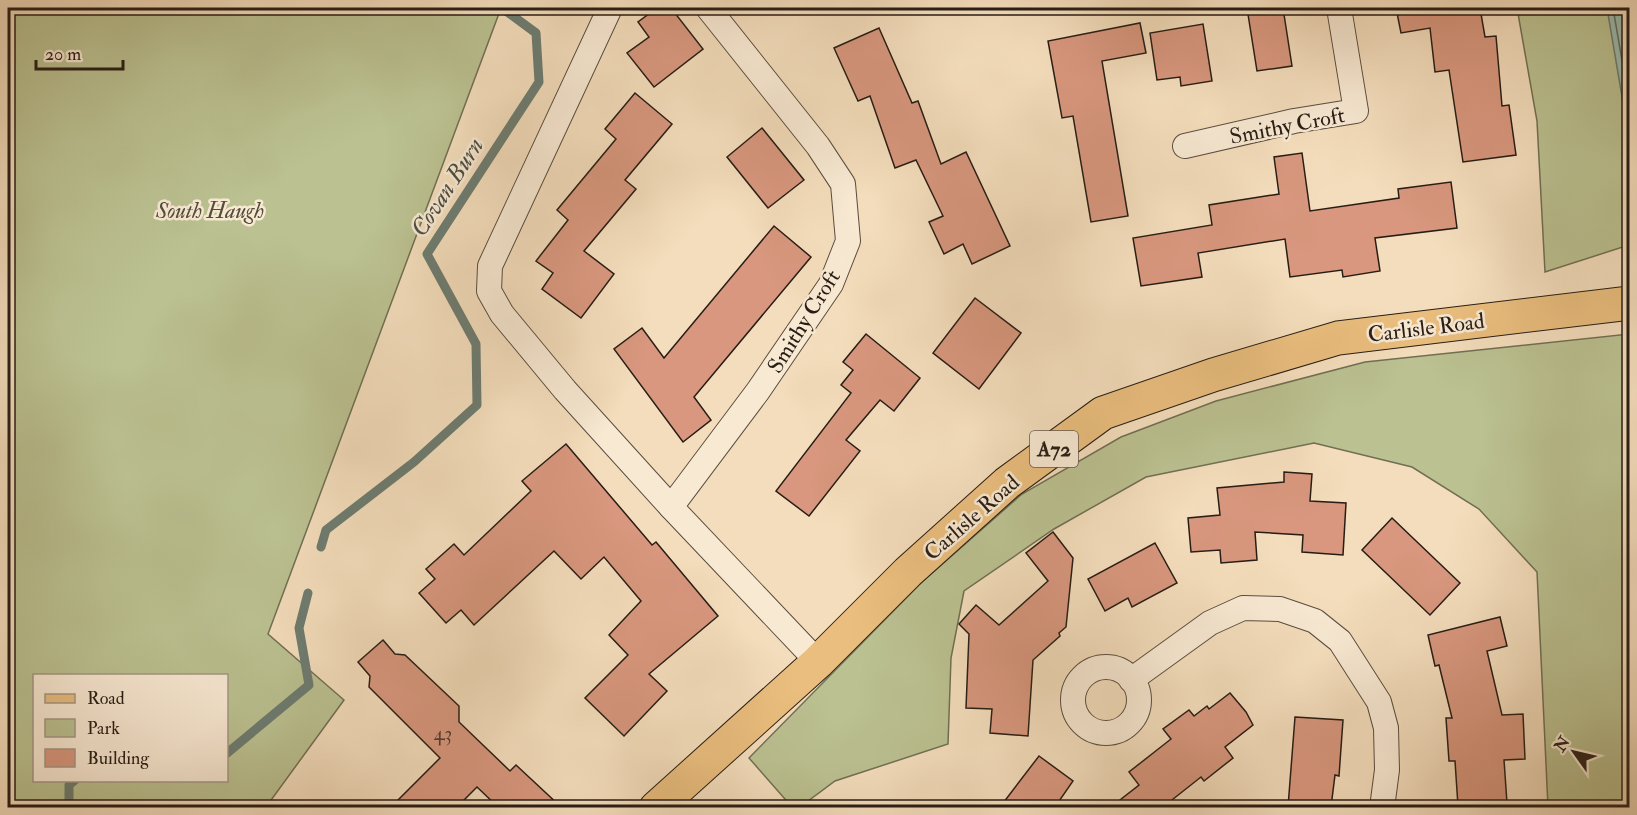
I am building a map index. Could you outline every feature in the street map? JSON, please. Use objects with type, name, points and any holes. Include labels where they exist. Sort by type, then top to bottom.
[{"type":"main road","name":"Carlisle Road","points":[[656,807],[818,662],[908,572],[1007,483],[1102,413],[1213,375],[1338,338],[1629,303]]},
{"type":"street","points":[[610,8],[490,266],[489,291],[502,314],[565,390],[671,507],[818,662]]},
{"type":"street","name":"Smithy Croft","points":[[671,507],[758,391],[831,284],[848,241],[843,184],[818,146],[708,8]]},
{"type":"street","name":"Smithy Croft","points":[[1185,146],[1294,121],[1356,111],[1339,8]]},
{"type":"street","points":[[1131,680],[1210,622],[1243,608],[1280,609],[1315,621],[1340,641],[1378,702],[1386,728],[1388,770],[1382,807]]},
{"type":"green space","name":"South Haugh","points":[[8,8],[501,8],[268,634],[344,700],[266,807],[8,807]]},
{"type":"green space","points":[[1517,8],[1629,8],[1629,245],[1545,272],[1537,121]]},
{"type":"green space","points":[[1629,334],[1629,807],[1548,807],[1537,572],[1479,509],[1412,467],[1314,443],[1146,477],[1054,529],[964,591],[951,658],[948,744],[835,781],[800,807],[792,807],[749,758],[922,582],[1022,494],[1121,437],[1216,401],[1365,362]]},
{"type":"water","points":[[1607,8],[1629,8],[1629,138]]},
{"type":"building","points":[[657,8],[671,8],[703,49],[654,87],[627,53],[649,37],[638,22]]},
{"type":"building","points":[[1247,8],[1283,8],[1292,66],[1257,71]]},
{"type":"building","points":[[1396,8],[1480,8],[1485,37],[1496,36],[1502,106],[1509,105],[1516,155],[1463,162],[1449,70],[1435,72],[1430,28],[1401,33]]},
{"type":"building","points":[[1140,23],[1146,53],[1102,61],[1128,216],[1091,222],[1073,116],[1062,118],[1048,41]]},
{"type":"building","points":[[1203,24],[1212,81],[1181,86],[1180,77],[1157,80],[1150,33]]},
{"type":"building","points":[[879,28],[912,103],[918,101],[941,164],[966,152],[1010,246],[972,264],[963,244],[944,254],[929,222],[943,216],[916,160],[895,168],[870,96],[858,101],[834,48]]},
{"type":"building","points":[[635,93],[672,124],[625,180],[636,189],[584,251],[614,274],[581,318],[542,289],[553,273],[536,261],[568,220],[557,210],[616,139],[605,129]]},
{"type":"building","points":[[762,128],[804,180],[768,208],[727,157]]},
{"type":"building","points":[[1302,153],[1310,211],[1399,198],[1398,189],[1451,182],[1457,228],[1375,238],[1380,271],[1343,277],[1342,270],[1290,277],[1285,239],[1198,253],[1202,277],[1141,286],[1133,238],[1212,225],[1209,205],[1279,194],[1274,157]]},
{"type":"building","points":[[774,226],[811,257],[694,397],[711,420],[683,442],[614,349],[642,328],[664,358]]},
{"type":"building","points":[[975,298],[1021,333],[979,389],[933,353]]},
{"type":"building","points":[[866,334],[920,378],[894,411],[880,400],[846,440],[860,451],[809,516],[776,491],[851,393],[841,385],[853,370],[843,362]]},
{"type":"building","points":[[566,444],[652,545],[656,542],[718,616],[649,674],[667,691],[624,736],[585,698],[628,655],[609,635],[641,601],[604,557],[581,579],[554,551],[474,625],[461,610],[446,623],[419,593],[435,579],[426,569],[454,544],[464,555],[531,491],[522,481]]},
{"type":"building","points":[[1284,472],[1312,474],[1310,501],[1346,503],[1343,555],[1302,552],[1303,535],[1255,532],[1257,560],[1221,563],[1220,550],[1191,552],[1188,518],[1220,515],[1217,488],[1284,482]]},
{"type":"building","points":[[1392,518],[1460,583],[1430,615],[1362,550]]},
{"type":"building","points":[[1053,532],[1073,558],[1066,627],[1059,633],[1060,636],[1033,660],[1028,736],[990,733],[992,709],[966,708],[969,634],[959,624],[976,605],[999,625],[1048,581],[1026,553]]},
{"type":"building","points":[[1155,543],[1177,583],[1132,607],[1128,598],[1105,611],[1088,579]]},
{"type":"building","points":[[1500,617],[1507,646],[1487,651],[1502,715],[1523,714],[1525,759],[1504,760],[1507,803],[1458,806],[1455,761],[1449,761],[1446,718],[1452,718],[1439,665],[1435,666],[1428,635]]},
{"type":"building","points":[[383,640],[395,654],[405,655],[459,706],[459,722],[510,771],[516,765],[561,807],[498,807],[477,787],[457,807],[391,807],[440,758],[369,687],[370,676],[358,662]]},
{"type":"building","points":[[1230,693],[1246,712],[1253,725],[1225,747],[1233,758],[1204,781],[1201,777],[1163,807],[1111,807],[1139,785],[1129,772],[1171,739],[1163,729],[1189,710],[1194,716],[1207,706],[1209,709]]},
{"type":"building","points":[[1295,717],[1343,720],[1339,776],[1335,775],[1331,807],[1288,807]]},
{"type":"building","points":[[1039,756],[1073,781],[1055,807],[1000,807]]},
{"type":"waterway","name":"Covan Burn","points":[[321,547],[326,530],[414,462],[477,405],[476,344],[427,254],[539,82],[536,33],[502,8]]},
{"type":"waterway","name":"Covan Burn","points":[[228,752],[309,685],[299,628],[308,593]]},
{"type":"waterway","name":"Covan Burn","points":[[69,808],[69,785],[73,782]]}]
